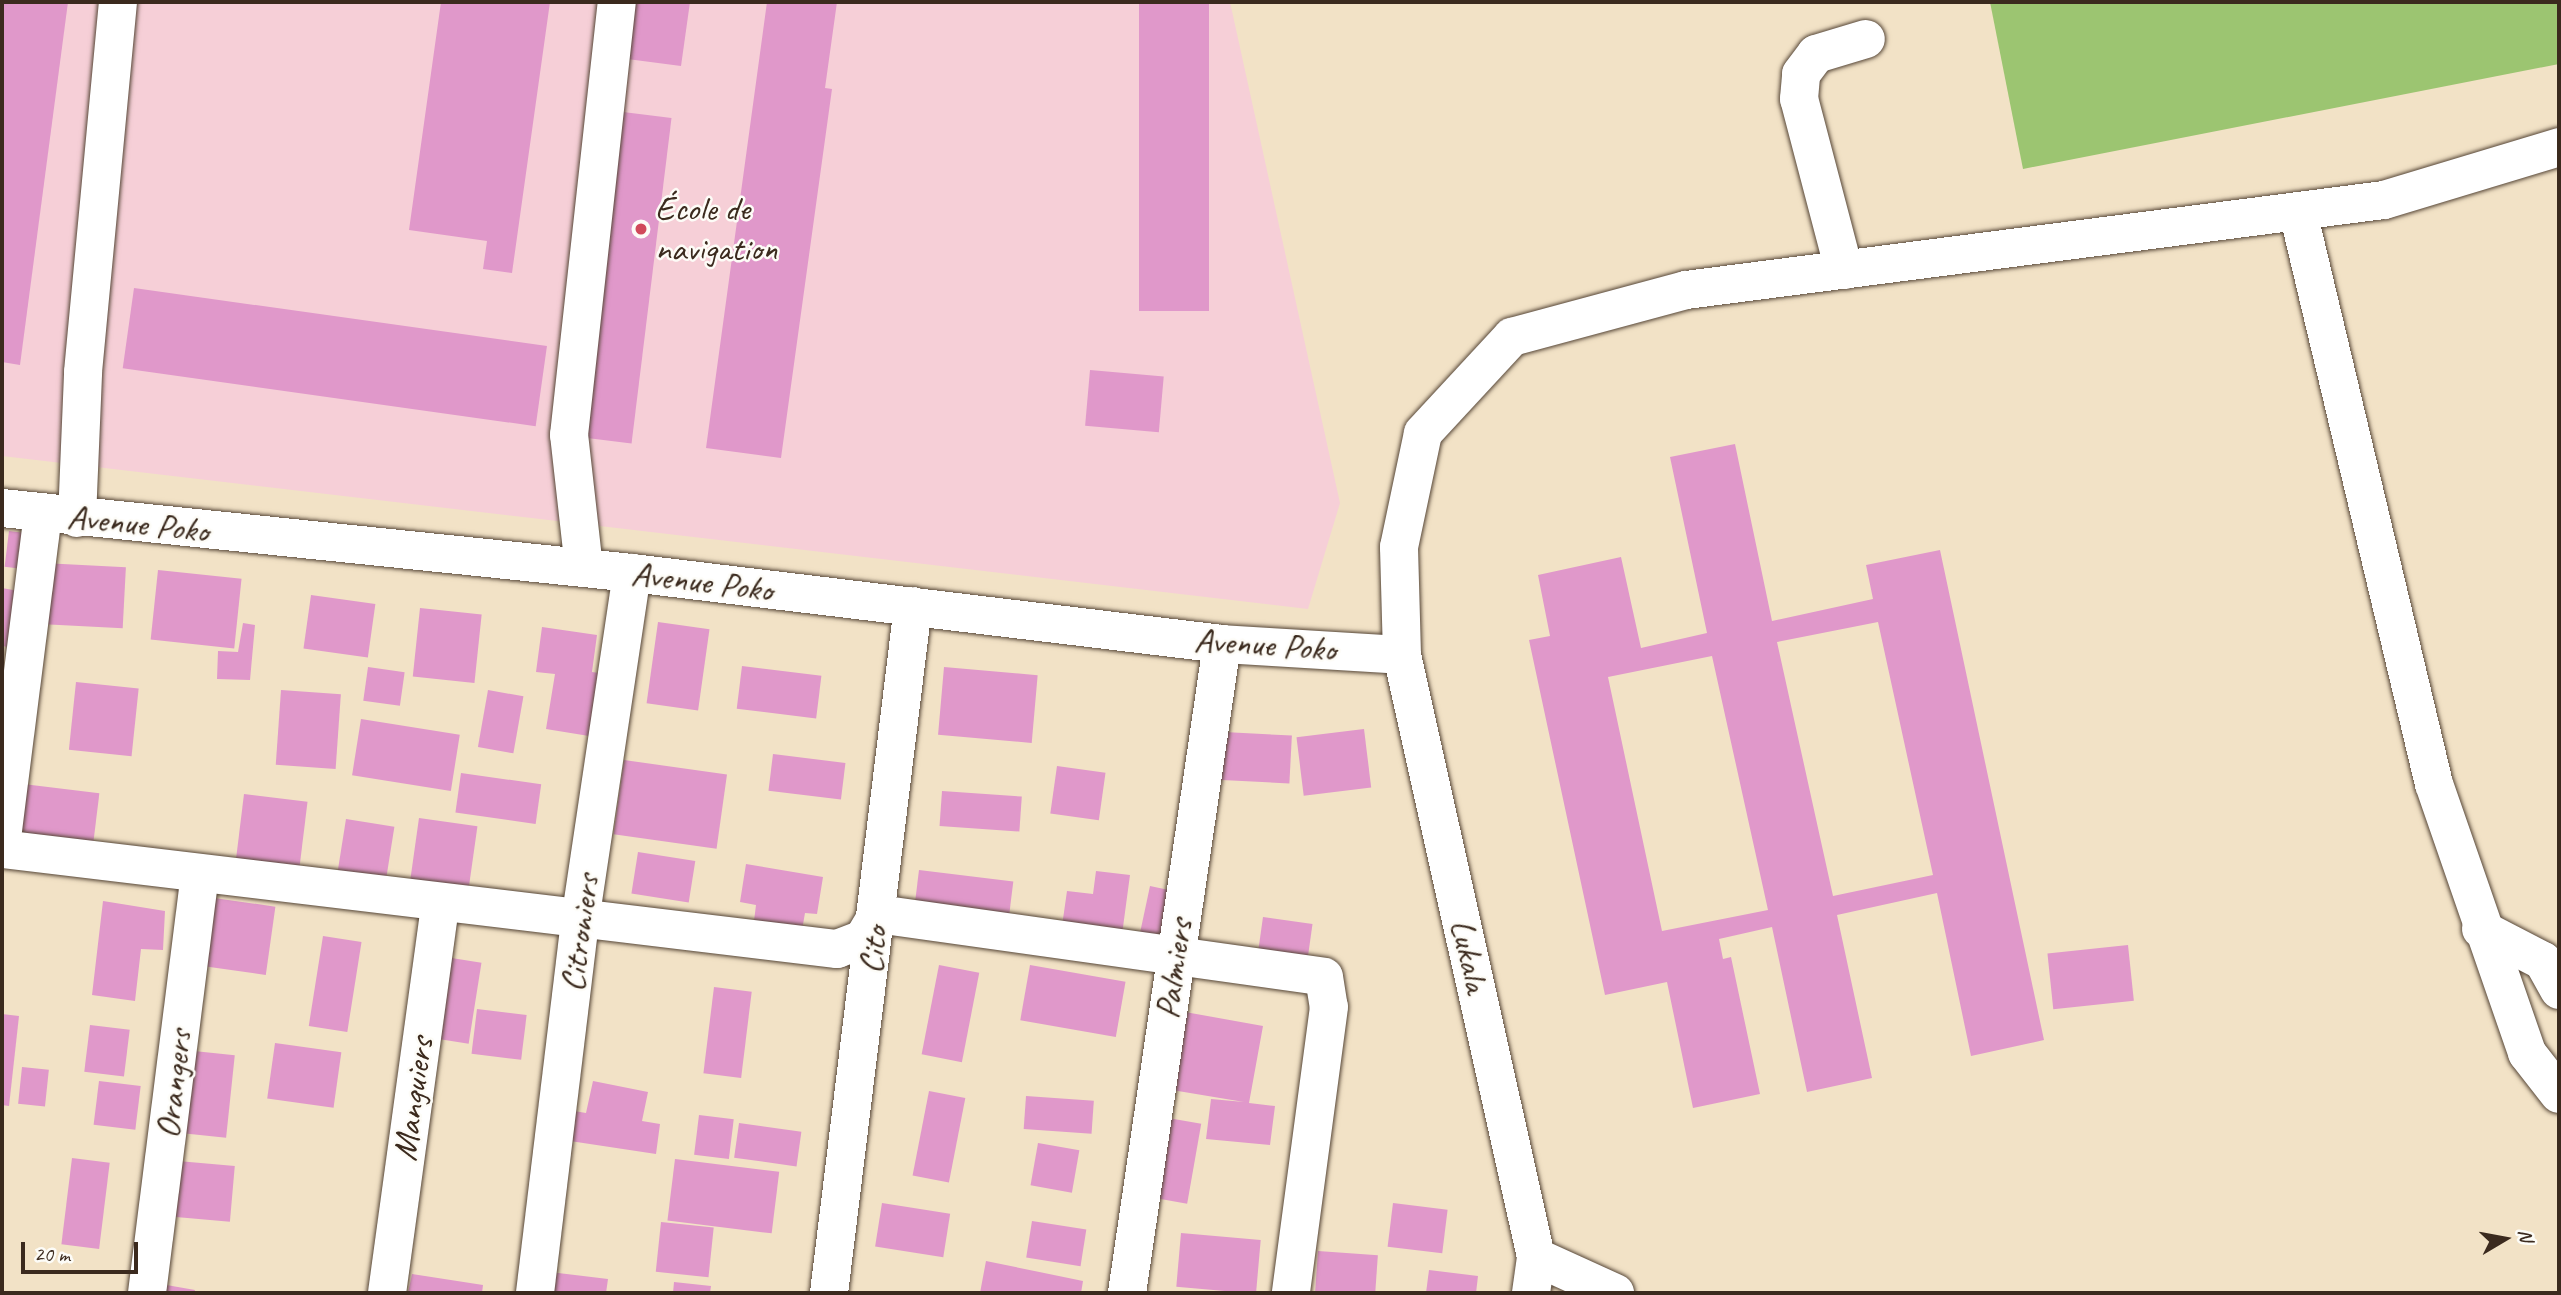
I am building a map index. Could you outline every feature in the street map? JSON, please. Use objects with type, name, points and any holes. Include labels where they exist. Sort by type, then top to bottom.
[{"type":"street","points":[[2,838],[83,372],[118,2]]},
{"type":"street","points":[[584,568],[569,435],[617,2]]},
{"type":"street","points":[[1844,270],[1799,99],[1801,74],[1816,54],[1866,39]]},
{"type":"street","name":"Lukala","points":[[1533,1275],[1402,655],[1398,547],[1423,433],[1512,337],[1686,290],[2384,200],[2559,147]]},
{"type":"street","points":[[2298,212],[2434,784],[2481,929],[2527,1053],[2559,1094]]},
{"type":"street","name":"Avenue Poko","points":[[2,508],[632,573],[1222,644],[1402,655]]},
{"type":"street","name":"Citroniers","points":[[535,1293],[580,921],[632,573]]},
{"type":"street","name":"Cito","points":[[829,1293],[913,606]]},
{"type":"street","name":"Palmiers","points":[[1127,1293],[1222,644]]},
{"type":"street","points":[[2,849],[580,921],[837,949],[863,939],[877,914],[1324,977],[1329,984],[1329,1007],[1291,1293]]},
{"type":"street","name":"Orangers","points":[[148,1293],[200,875]]},
{"type":"street","name":"Manguiers","points":[[387,1293],[440,904]]},
{"type":"street","points":[[2481,929],[2543,961],[2559,990]]},
{"type":"street","points":[[1533,1275],[1615,1293]]},
{"type":"shaded area","name":"École de navigation","points":[[2,2],[1230,2],[1340,503],[1308,609],[2,456]]},
{"type":"green space","points":[[1990,2],[2559,2],[2559,64],[2023,169]]},
{"type":"building","points":[[2,2],[68,2],[20,365],[2,362]]},
{"type":"building","points":[[441,2],[550,2],[512,273],[483,269],[487,241],[409,230]]},
{"type":"building","points":[[619,2],[690,2],[681,66],[612,57]]},
{"type":"building","points":[[767,2],[837,2],[825,88],[832,89],[781,458],[706,448]]},
{"type":"building","points":[[1139,2],[1209,2],[1209,311],[1139,311]]},
{"type":"building","points":[[607,110],[672,118],[632,443],[567,436]]},
{"type":"building","points":[[134,288],[547,346],[536,426],[123,368]]},
{"type":"building","points":[[1090,370],[1164,376],[1159,432],[1085,426]]},
{"type":"building","points":[[1735,444],[1772,621],[1873,599],[1866,565],[1940,550],[2044,1040],[1971,1056],[1937,893],[1837,915],[1872,1078],[1807,1092],[1772,927],[1719,939],[1723,959],[1731,957],[1760,1094],[1693,1108],[1667,982],[1605,995],[1529,640],[1550,636],[1538,575],[1621,557],[1641,648],[1707,633],[1670,457]],"holes":[[[1878,622],[1933,875],[1833,896],[1777,642]],[[1712,656],[1768,910],[1662,931],[1608,677]]]},
{"type":"building","points":[[9,531],[34,534],[29,570],[5,567]]},
{"type":"building","points":[[43,563],[126,567],[123,628],[40,624]]},
{"type":"building","points":[[158,570],[242,579],[234,648],[151,640]]},
{"type":"building","points":[[2,588],[24,592],[15,648],[2,646]]},
{"type":"building","points":[[311,595],[375,604],[368,658],[303,648]]},
{"type":"building","points":[[420,608],[482,614],[474,683],[413,677]]},
{"type":"building","points":[[658,622],[709,629],[698,710],[647,703]]},
{"type":"building","points":[[243,623],[255,625],[250,680],[217,679],[218,651],[238,652]]},
{"type":"building","points":[[542,627],[597,635],[592,672],[599,673],[589,736],[546,729],[555,674],[536,672]]},
{"type":"building","points":[[742,666],[821,676],[816,718],[737,709]]},
{"type":"building","points":[[368,667],[405,672],[400,706],[363,701]]},
{"type":"building","points":[[944,667],[1038,675],[1032,743],[938,735]]},
{"type":"building","points":[[76,682],[139,689],[132,756],[69,750]]},
{"type":"building","points":[[281,690],[341,694],[336,769],[276,765]]},
{"type":"building","points":[[488,690],[523,696],[513,753],[478,747]]},
{"type":"building","points":[[361,719],[460,735],[451,791],[352,775]]},
{"type":"building","points":[[1364,729],[1371,788],[1304,796],[1297,737]]},
{"type":"building","points":[[1205,731],[1292,736],[1289,783],[1202,779]]},
{"type":"building","points":[[773,754],[845,763],[841,800],[768,791]]},
{"type":"building","points":[[624,760],[727,774],[717,849],[614,834]]},
{"type":"building","points":[[1057,766],[1106,773],[1099,820],[1050,814]]},
{"type":"building","points":[[461,773],[541,784],[536,824],[455,813]]},
{"type":"building","points":[[15,783],[99,793],[92,853],[8,843]]},
{"type":"building","points":[[942,791],[1022,797],[1019,831],[940,826]]},
{"type":"building","points":[[244,794],[308,802],[298,882],[234,874]]},
{"type":"building","points":[[419,818],[477,826],[468,891],[410,882]]},
{"type":"building","points":[[346,819],[394,827],[386,879],[338,871]]},
{"type":"building","points":[[638,852],[695,861],[689,903],[631,893]]},
{"type":"building","points":[[746,864],[823,877],[817,914],[805,913],[801,936],[753,929],[756,905],[740,902]]},
{"type":"building","points":[[919,870],[1013,882],[1008,922],[914,911]]},
{"type":"building","points":[[1096,871],[1130,875],[1121,942],[1061,933],[1067,891],[1093,894]]},
{"type":"building","points":[[1150,886],[1179,892],[1167,951],[1138,945]]},
{"type":"building","points":[[214,898],[275,907],[266,975],[204,966]]},
{"type":"building","points":[[103,901],[165,911],[163,950],[141,949],[135,1001],[92,995]]},
{"type":"building","points":[[1263,917],[1313,924],[1307,966],[1257,959]]},
{"type":"building","points":[[323,936],[362,942],[347,1032],[309,1026]]},
{"type":"building","points":[[2128,945],[2134,1001],[2053,1009],[2047,953]]},
{"type":"building","points":[[439,956],[481,963],[469,1044],[426,1037]]},
{"type":"building","points":[[939,965],[979,973],[962,1062],[922,1054]]},
{"type":"building","points":[[1030,965],[1126,982],[1116,1037],[1020,1020]]},
{"type":"building","points":[[714,987],[752,992],[741,1078],[703,1073]]},
{"type":"building","points":[[477,1009],[527,1015],[521,1060],[472,1054]]},
{"type":"building","points":[[1174,1010],[1263,1026],[1249,1103],[1275,1106],[1270,1145],[1206,1139],[1211,1099],[1244,1102],[1160,1088]]},
{"type":"building","points":[[2,1014],[19,1016],[9,1106],[2,1105]]},
{"type":"building","points":[[90,1025],[130,1030],[124,1077],[84,1072]]},
{"type":"building","points":[[275,1043],[341,1052],[334,1108],[267,1098]]},
{"type":"building","points":[[194,1051],[235,1055],[226,1138],[185,1134]]},
{"type":"building","points":[[22,1067],[49,1070],[45,1107],[18,1104]]},
{"type":"building","points":[[99,1081],[141,1086],[135,1130],[94,1125]]},
{"type":"building","points":[[593,1081],[648,1092],[642,1121],[660,1124],[656,1154],[570,1141],[574,1111],[586,1113]]},
{"type":"building","points":[[929,1091],[965,1098],[949,1182],[913,1175]]},
{"type":"building","points":[[1026,1096],[1094,1101],[1092,1134],[1024,1129]]},
{"type":"building","points":[[699,1115],[734,1119],[729,1159],[694,1155]]},
{"type":"building","points":[[1151,1115],[1201,1124],[1187,1204],[1137,1195]]},
{"type":"building","points":[[739,1123],[801,1132],[797,1166],[734,1158]]},
{"type":"building","points":[[1038,1143],[1079,1150],[1072,1193],[1031,1185]]},
{"type":"building","points":[[72,1158],[110,1163],[99,1249],[61,1244]]},
{"type":"building","points":[[675,1159],[779,1172],[772,1233],[667,1221]]},
{"type":"building","points":[[178,1161],[235,1166],[230,1222],[173,1217]]},
{"type":"building","points":[[882,1203],[950,1214],[943,1257],[875,1246]]},
{"type":"building","points":[[1393,1203],[1448,1210],[1442,1253],[1388,1247]]},
{"type":"building","points":[[1032,1221],[1086,1230],[1081,1266],[1026,1258]]},
{"type":"building","points":[[661,1222],[714,1228],[708,1277],[656,1272]]},
{"type":"building","points":[[1181,1233],[1261,1240],[1256,1293],[1176,1287]]},
{"type":"building","points":[[1318,1251],[1378,1255],[1375,1293],[1315,1293]]},
{"type":"building","points":[[986,1261],[1083,1281],[1081,1293],[980,1293]]},
{"type":"building","points":[[1429,1270],[1478,1276],[1476,1293],[1426,1293]]},
{"type":"building","points":[[550,1272],[608,1279],[606,1293],[547,1293]]},
{"type":"building","points":[[412,1274],[483,1285],[482,1293],[408,1293]]},
{"type":"building","points":[[674,1282],[711,1286],[710,1293],[673,1293]]},
{"type":"building","points":[[155,1283],[195,1290],[194,1293],[154,1293]]},
{"type":"place","name":"École de navigation","points":[[641,229]]}]
